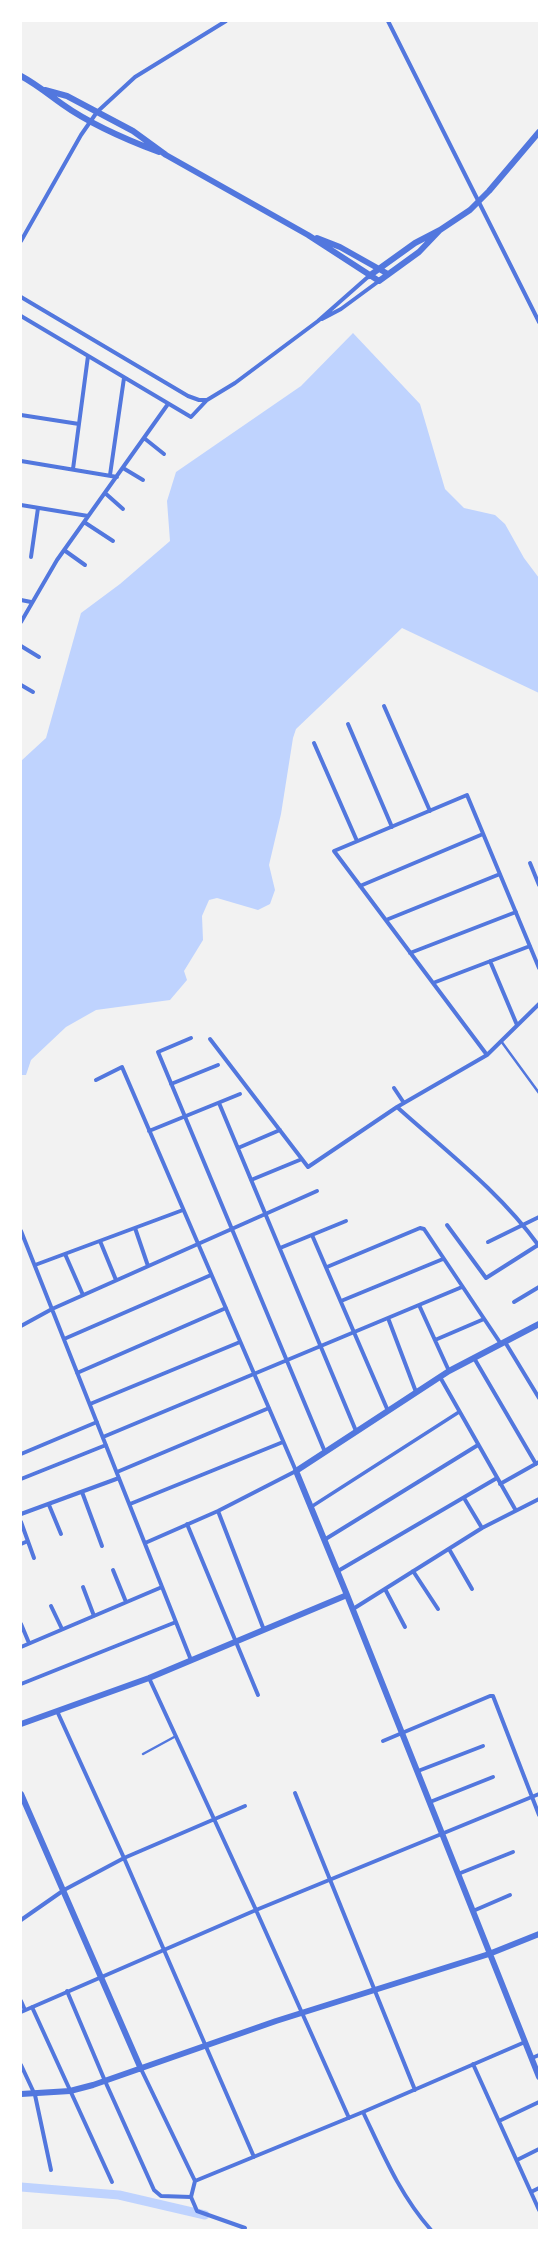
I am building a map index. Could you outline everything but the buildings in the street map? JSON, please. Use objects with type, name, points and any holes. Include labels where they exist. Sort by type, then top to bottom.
[{"type":"street","points":[[21,241],[97,112],[135,77],[226,21]]},
{"type":"street","points":[[388,21],[539,322]]},
{"type":"street","points":[[21,76],[45,90],[62,104],[91,120],[130,141],[166,155]]},
{"type":"street","points":[[45,90],[67,96],[133,131],[166,155],[308,235],[369,276],[379,281]]},
{"type":"street","points":[[318,321],[341,309],[418,252],[440,230],[479,201],[539,132]]},
{"type":"street","points":[[21,316],[168,404],[193,417],[207,400],[235,383],[318,321],[369,276],[414,243],[440,230]]},
{"type":"street","points":[[308,235],[340,247],[388,274]]},
{"type":"street","points":[[21,297],[188,396],[198,400],[207,400]]},
{"type":"street","points":[[73,469],[88,356]]},
{"type":"street","points":[[110,475],[124,378]]},
{"type":"street","points":[[21,622],[31,602],[64,550],[168,404]]},
{"type":"street","points":[[21,415],[79,424]]},
{"type":"street","points":[[144,438],[164,454]]},
{"type":"street","points":[[21,461],[117,476]]},
{"type":"street","points":[[123,468],[143,480]]},
{"type":"street","points":[[105,493],[124,509]]},
{"type":"street","points":[[21,505],[88,516]]},
{"type":"street","points":[[31,557],[38,508]]},
{"type":"street","points":[[84,522],[113,542]]},
{"type":"street","points":[[64,550],[85,565]]},
{"type":"street","points":[[21,600],[31,602]]},
{"type":"street","points":[[21,646],[39,656]]},
{"type":"street","points":[[21,685],[33,692]]},
{"type":"street","points":[[384,706],[430,811]]},
{"type":"street","points":[[348,724],[392,827]]},
{"type":"street","points":[[314,743],[358,841]]},
{"type":"street","points":[[487,1055],[334,851],[467,795],[539,968]]},
{"type":"street","points":[[360,886],[483,834]]},
{"type":"street","points":[[530,863],[539,885]]},
{"type":"street","points":[[386,920],[500,874]]},
{"type":"street","points":[[410,952],[516,912]]},
{"type":"street","points":[[433,983],[530,946]]},
{"type":"street","points":[[490,961],[517,1025]]},
{"type":"street","points":[[210,1039],[308,1167],[397,1107],[487,1055],[539,1004]]},
{"type":"street","points":[[191,1038],[158,1052],[325,1452]]},
{"type":"street","points":[[171,1084],[218,1065]]},
{"type":"street","points":[[96,1080],[122,1067],[338,1572],[539,2077]]},
{"type":"street","points":[[394,1088],[404,1103]]},
{"type":"street","points":[[150,1131],[240,1094]]},
{"type":"street","points":[[219,1102],[356,1431]]},
{"type":"street","points":[[397,1107],[486,1185],[524,1224],[538,1246],[486,1278],[447,1225]]},
{"type":"street","points":[[238,1148],[280,1130]]},
{"type":"street","points":[[251,1180],[302,1159]]},
{"type":"street","points":[[21,1326],[52,1309],[317,1191]]},
{"type":"street","points":[[35,1265],[183,1210]]},
{"type":"street","points":[[488,1242],[539,1217]]},
{"type":"street","points":[[280,1248],[346,1221]]},
{"type":"street","points":[[135,1228],[148,1266]]},
{"type":"street","points":[[327,1267],[420,1228],[427,1231],[443,1259],[484,1319],[503,1343],[539,1398]]},
{"type":"street","points":[[21,1231],[191,1660]]},
{"type":"street","points":[[312,1234],[388,1411]]},
{"type":"street","points":[[100,1241],[116,1280]]},
{"type":"street","points":[[66,1254],[83,1295]]},
{"type":"street","points":[[341,1301],[443,1259]]},
{"type":"street","points":[[64,1339],[211,1274]]},
{"type":"street","points":[[103,1437],[462,1287]]},
{"type":"street","points":[[514,1302],[539,1287]]},
{"type":"street","points":[[419,1305],[448,1371]]},
{"type":"street","points":[[77,1372],[226,1308]]},
{"type":"street","points":[[388,1318],[416,1392]]},
{"type":"street","points":[[435,1340],[484,1319]]},
{"type":"street","points":[[145,1543],[218,1511],[296,1471],[448,1371],[539,1324]]},
{"type":"street","points":[[90,1404],[240,1342]]},
{"type":"street","points":[[474,1358],[538,1463],[500,1484]]},
{"type":"street","points":[[440,1377],[515,1509]]},
{"type":"street","points":[[117,1472],[269,1408]]},
{"type":"street","points":[[311,1507],[459,1412]]},
{"type":"street","points":[[21,1454],[97,1422]]},
{"type":"street","points":[[130,1504],[283,1442]]},
{"type":"street","points":[[324,1540],[478,1445]]},
{"type":"street","points":[[21,1479],[106,1446]]},
{"type":"street","points":[[21,1514],[49,1505],[119,1478]]},
{"type":"street","points":[[338,1572],[497,1478]]},
{"type":"street","points":[[82,1492],[102,1546]]},
{"type":"street","points":[[464,1498],[482,1528]]},
{"type":"street","points":[[353,1609],[482,1528],[515,1509],[539,1498]]},
{"type":"street","points":[[49,1505],[61,1534]]},
{"type":"street","points":[[218,1511],[264,1630]]},
{"type":"street","points":[[21,1522],[34,1558]]},
{"type":"street","points":[[188,1524],[258,1695]]},
{"type":"street","points":[[21,1544],[28,1541]]},
{"type":"street","points":[[449,1549],[472,1590]]},
{"type":"street","points":[[113,1570],[126,1602]]},
{"type":"street","points":[[414,1572],[438,1609]]},
{"type":"street","points":[[83,1587],[94,1616]]},
{"type":"street","points":[[21,1647],[162,1587]]},
{"type":"street","points":[[385,1589],[405,1627]]},
{"type":"street","points":[[21,1724],[149,1678],[347,1595]]},
{"type":"street","points":[[51,1606],[62,1629]]},
{"type":"street","points":[[21,1684],[176,1622]]},
{"type":"street","points":[[21,1624],[29,1643]]},
{"type":"street","points":[[149,1678],[256,1910],[349,2118]]},
{"type":"street","points":[[383,1741],[493,1696],[539,1815]]},
{"type":"street","points":[[57,1711],[124,1858],[254,2157]]},
{"type":"street","points":[[418,1772],[483,1746]]},
{"type":"street","points":[[430,1802],[493,1777]]},
{"type":"street","points":[[295,1793],[415,2090]]},
{"type":"street","points":[[21,1794],[23,1803],[64,1890],[141,2069],[195,2181],[191,2197],[197,2211],[244,2228]]},
{"type":"street","points":[[21,2002],[23,2011],[256,1910],[539,1794]]},
{"type":"street","points":[[21,1920],[64,1890],[124,1858],[245,1806]]},
{"type":"street","points":[[458,1874],[513,1852]]},
{"type":"street","points":[[473,1911],[510,1895]]},
{"type":"street","points":[[21,2094],[70,2091],[105,2081],[302,2013],[489,1954],[539,1934]]},
{"type":"street","points":[[67,1991],[105,2081],[154,2190],[161,2196],[191,2197]]},
{"type":"street","points":[[32,2007],[112,2182]]},
{"type":"street","points":[[195,2181],[349,2118],[525,2042]]},
{"type":"street","points":[[532,2058],[539,2055]]},
{"type":"street","points":[[473,2064],[539,2210]]},
{"type":"street","points":[[21,2065],[35,2094],[51,2170]]},
{"type":"street","points":[[499,2121],[539,2102]]},
{"type":"street","points":[[363,2112],[396,2183],[407,2200],[431,2230]]},
{"type":"street","points":[[517,2160],[539,2149]]},
{"type":"street","points":[[531,2192],[539,2188]]},
{"type":"lane","points":[[501,1041],[539,1093]]},
{"type":"lane","points":[[143,1754],[176,1736]]},
{"type":"water","points":[[353,333],[420,404],[445,489],[464,508],[495,515],[505,524],[524,558],[539,578],[539,693],[402,628],[296,729],[293,738],[281,814],[269,865],[275,890],[270,904],[258,910],[217,898],[209,900],[202,916],[203,940],[184,971],[187,980],[170,1000],[96,1010],[66,1027],[31,1060],[26,1075],[21,1075],[21,761],[46,738],[81,613],[120,584],[170,541],[167,501],[176,472],[301,386]]},
{"type":"waterway","points":[[21,2187],[119,2195],[205,2215]]}]
